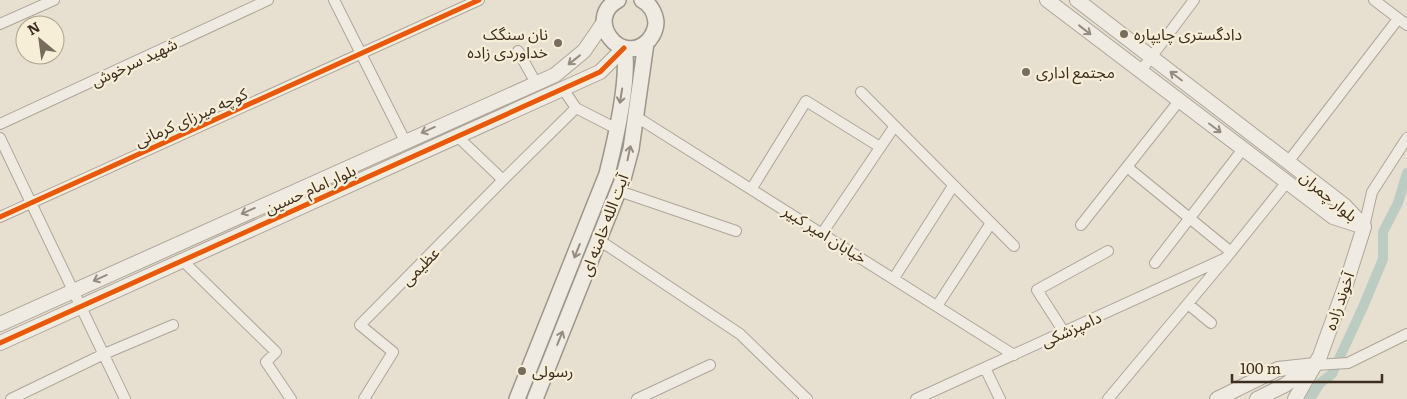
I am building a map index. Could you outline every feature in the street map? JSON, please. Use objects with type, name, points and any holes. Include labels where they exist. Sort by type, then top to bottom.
[{"type":"main road","points":[[618,0],[609,7],[604,22],[609,38],[624,48],[632,48],[646,43]]},
{"type":"main road","name":"آیت الله خامنه ای","points":[[535,399],[619,191],[630,149],[646,43],[655,30],[654,14],[648,2]]},
{"type":"main road","name":"آیت الله خامنه ای","points":[[517,399],[600,192],[609,165],[627,63],[624,48]]},
{"type":"street","points":[[0,24],[54,0]]},
{"type":"street","name":"شهید سرخوش","points":[[0,124],[268,0]]},
{"type":"street","points":[[334,0],[405,141]]},
{"type":"street","name":"کوچه میرزای کرمانی","points":[[0,218],[478,0]]},
{"type":"street","name":"بلوار چمران","points":[[1047,0],[1333,217],[1364,227]]},
{"type":"street","name":"بلوار چمران","points":[[1077,0],[1344,205],[1364,227]]},
{"type":"street","points":[[1140,72],[1194,0]]},
{"type":"street","points":[[1374,0],[1407,26]]},
{"type":"street","points":[[1288,162],[1398,19]]},
{"type":"street","name":"بلوار امام حسین","points":[[0,324],[555,75],[584,51],[604,22]]},
{"type":"street","name":"بلوار امام حسین","points":[[0,343],[600,72],[624,48]]},
{"type":"street","points":[[518,51],[536,83]]},
{"type":"street","points":[[563,89],[576,108],[616,129]]},
{"type":"street","points":[[860,92],[1014,246]]},
{"type":"street","points":[[1081,225],[1179,101]]},
{"type":"street","points":[[752,188],[806,102],[880,147]]},
{"type":"street","points":[[458,137],[503,180],[576,108]]},
{"type":"street","name":"خیابان امیر کبیر","points":[[635,116],[823,232],[1014,355]]},
{"type":"street","points":[[823,232],[894,127]]},
{"type":"street","points":[[0,138],[125,399]]},
{"type":"street","points":[[1364,227],[1372,192],[1407,138]]},
{"type":"street","points":[[1155,263],[1243,149]]},
{"type":"street","points":[[1127,167],[1190,218],[1229,255]]},
{"type":"street","name":"عظیمی","points":[[364,399],[393,352],[360,325],[503,180]]},
{"type":"street","points":[[1108,399],[1229,255],[1287,182]]},
{"type":"street","points":[[894,278],[953,186]]},
{"type":"street","points":[[619,191],[736,231]]},
{"type":"street","points":[[937,306],[991,223]]},
{"type":"street","name":"آخوند زاده","points":[[1296,399],[1314,364],[1345,287],[1364,227]]},
{"type":"street","points":[[600,240],[740,334],[807,399]]},
{"type":"street","points":[[1064,332],[1037,290],[1108,251]]},
{"type":"street","name":"دامپزشکی","points":[[916,399],[1229,255]]},
{"type":"street","points":[[183,261],[276,352],[266,362],[291,399]]},
{"type":"street","points":[[1188,304],[1210,323]]},
{"type":"street","points":[[11,399],[104,354],[173,324]]},
{"type":"street","points":[[1217,399],[1278,369],[1314,364],[1348,363],[1407,334]]},
{"type":"street","points":[[1257,399],[1285,385],[1314,364]]},
{"type":"street","points":[[637,399],[710,365]]},
{"type":"street","points":[[986,368],[1000,399]]},
{"type":"street","points":[[1257,399],[1276,395],[1283,399]]},
{"type":"waterway","points":[[1310,399],[1320,383],[1332,374],[1363,307],[1383,259],[1383,232],[1398,203],[1407,173]]},
{"type":"cycle path","points":[[0,217],[479,0]]},
{"type":"cycle path","points":[[0,343],[600,72],[624,48]]},
{"type":"place","name":"دادگستری چایپاره","points":[[1124,34]]},
{"type":"place","name":"نان سنگک خداوردی زاده","points":[[558,43]]},
{"type":"place","name":"مجتمع اداری","points":[[1026,72]]},
{"type":"place","name":"رسولی","points":[[522,371]]}]
